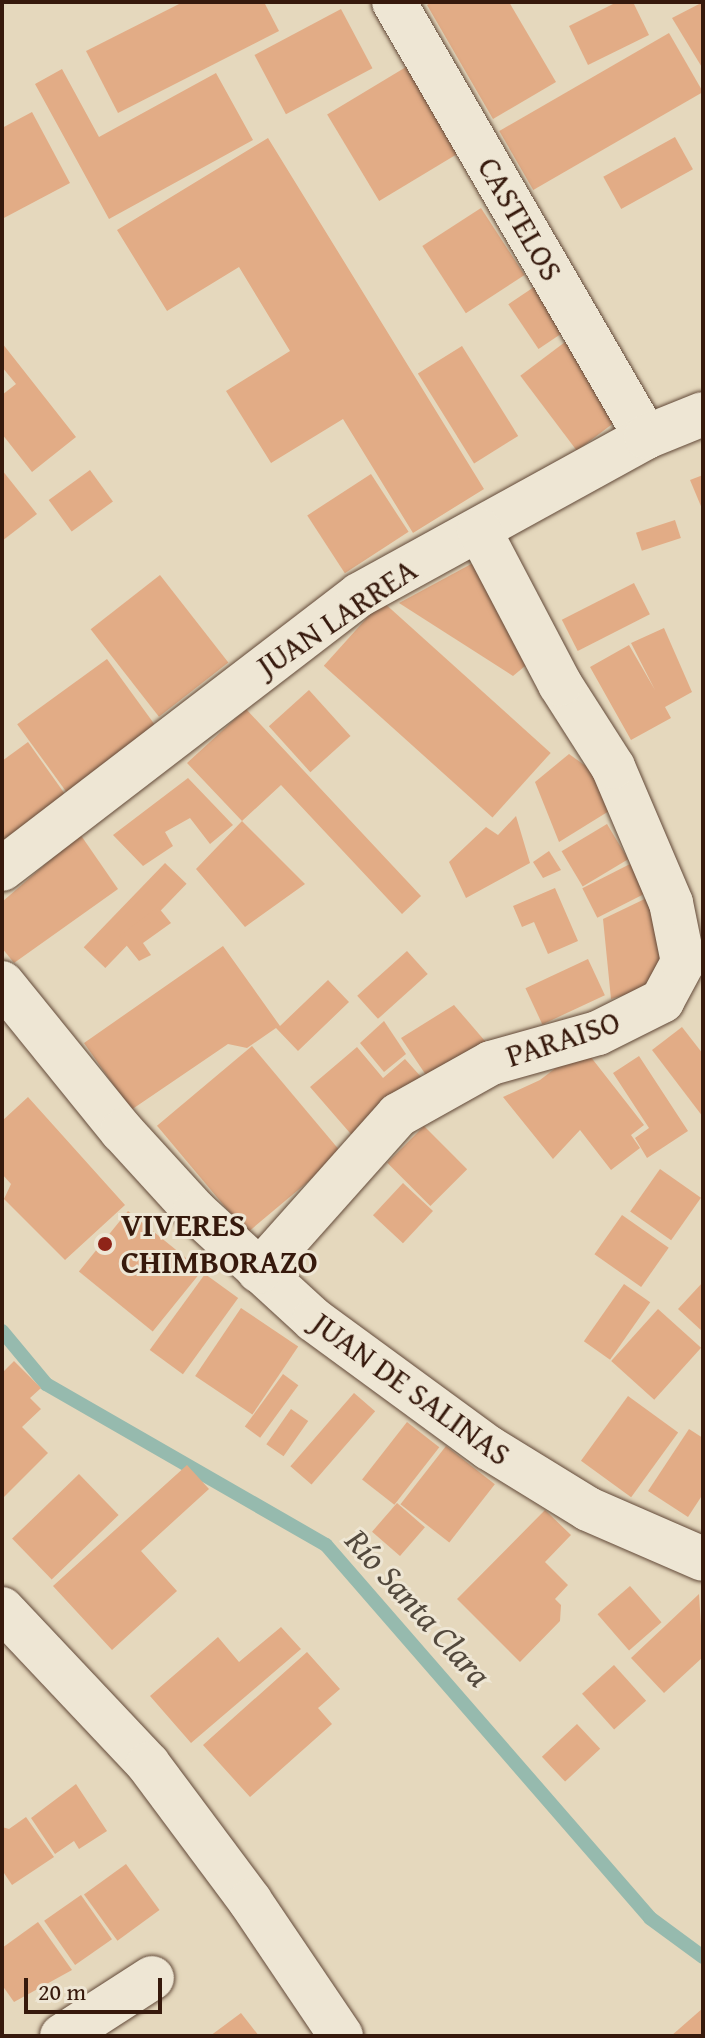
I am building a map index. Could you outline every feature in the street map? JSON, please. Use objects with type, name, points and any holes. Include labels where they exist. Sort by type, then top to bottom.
[{"type":"street","name":"CASTELOS","points":[[394,2],[646,437]]},
{"type":"street","name":"JUAN LARREA","points":[[2,869],[293,641],[359,595],[646,437],[703,414]]},
{"type":"street","name":"PARAISO","points":[[259,1271],[398,1115],[491,1063],[598,1033],[662,1001],[683,962],[671,903],[613,767],[560,684],[479,530]]},
{"type":"street","name":"JUAN DE SALINAS","points":[[2,983],[122,1131],[259,1271],[366,1362],[489,1448],[588,1509],[703,1559]]},
{"type":"street","points":[[2,1609],[148,1764],[250,1901],[341,2036]]},
{"type":"street","points":[[62,2036],[152,1978]]},
{"type":"building","points":[[183,2],[264,2],[279,31],[118,113],[86,51]]},
{"type":"building","points":[[432,2],[509,2],[556,82],[493,119],[427,5]]},
{"type":"building","points":[[617,2],[633,2],[649,35],[588,65],[569,26]]},
{"type":"building","points":[[703,2],[703,69],[672,18]]},
{"type":"building","points":[[341,9],[372,68],[286,114],[254,55]]},
{"type":"building","points":[[669,33],[703,92],[533,190],[499,131]]},
{"type":"building","points":[[406,67],[458,154],[379,201],[327,114]]},
{"type":"building","points":[[62,69],[99,137],[216,73],[253,140],[109,219],[35,84]]},
{"type":"building","points":[[32,112],[70,183],[2,219],[2,128]]},
{"type":"building","points":[[675,137],[693,169],[621,209],[603,177]]},
{"type":"building","points":[[268,138],[484,489],[413,533],[343,419],[271,463],[226,391],[290,351],[239,267],[167,311],[117,230]]},
{"type":"building","points":[[481,208],[525,275],[466,313],[422,246]]},
{"type":"building","points":[[534,287],[564,332],[538,349],[508,304]]},
{"type":"building","points":[[573,336],[630,411],[577,451],[520,376]]},
{"type":"building","points":[[2,343],[76,437],[32,472],[2,434],[2,395],[16,384],[2,367]]},
{"type":"building","points":[[462,346],[518,436],[474,463],[418,374]]},
{"type":"building","points":[[2,470],[37,514],[2,541]]},
{"type":"building","points":[[90,470],[113,502],[72,532],[49,500]]},
{"type":"building","points":[[371,474],[409,532],[345,573],[307,515]]},
{"type":"building","points":[[703,475],[703,511],[690,480]]},
{"type":"building","points":[[675,520],[681,538],[642,551],[636,533]]},
{"type":"building","points":[[473,563],[536,657],[513,676],[399,603]]},
{"type":"building","points":[[160,575],[228,662],[159,717],[91,629]]},
{"type":"building","points":[[634,583],[650,614],[578,651],[562,620]]},
{"type":"building","points":[[382,601],[551,753],[492,818],[324,666]]},
{"type":"building","points":[[664,628],[692,692],[665,707],[671,718],[631,740],[590,667],[629,645],[655,690],[631,643]]},
{"type":"building","points":[[107,659],[159,731],[70,796],[17,724]]},
{"type":"building","points":[[309,690],[350,736],[310,772],[269,726]]},
{"type":"building","points":[[246,709],[421,896],[402,914],[281,785],[242,821],[187,763]]},
{"type":"building","points":[[28,742],[67,797],[2,843],[2,761]]},
{"type":"building","points":[[569,754],[615,787],[622,803],[559,842],[535,782]]},
{"type":"building","points":[[188,778],[233,825],[210,844],[190,818],[165,832],[173,846],[143,866],[113,835]]},
{"type":"building","points":[[516,816],[530,863],[466,898],[449,862],[486,827],[498,835]]},
{"type":"building","points":[[242,821],[305,884],[245,927],[196,869]]},
{"type":"building","points":[[607,824],[628,859],[583,886],[562,851]]},
{"type":"building","points":[[80,834],[118,889],[14,963],[2,948],[2,902]]},
{"type":"building","points":[[549,851],[561,870],[543,878],[533,862]]},
{"type":"building","points":[[634,862],[649,891],[597,918],[582,888]]},
{"type":"building","points":[[165,863],[187,884],[105,968],[84,947]]},
{"type":"building","points":[[555,888],[578,941],[548,954],[534,922],[522,927],[513,906]]},
{"type":"building","points":[[653,895],[664,973],[647,988],[611,999],[603,919]]},
{"type":"building","points":[[158,907],[171,923],[143,943],[151,955],[139,961],[119,936]]},
{"type":"building","points":[[223,946],[280,1026],[328,980],[349,1002],[298,1051],[276,1028],[247,1048],[228,1044],[131,1110],[84,1043]]},
{"type":"building","points":[[407,951],[428,974],[378,1019],[357,996]]},
{"type":"building","points":[[588,959],[605,995],[542,1024],[525,988]]},
{"type":"building","points":[[454,1005],[491,1048],[430,1081],[401,1038]]},
{"type":"building","points":[[384,1021],[406,1054],[384,1072],[360,1043]]},
{"type":"building","points":[[682,1027],[703,1054],[703,1117],[652,1050]]},
{"type":"building","points":[[252,1046],[342,1153],[247,1233],[157,1126]]},
{"type":"building","points":[[357,1047],[383,1078],[405,1059],[432,1089],[363,1148],[310,1087]]},
{"type":"building","points":[[583,1047],[644,1125],[631,1135],[640,1148],[611,1170],[580,1130],[553,1159],[503,1097],[540,1080]]},
{"type":"building","points":[[639,1056],[688,1131],[647,1158],[635,1138],[649,1128],[613,1073]]},
{"type":"building","points":[[28,1097],[125,1205],[65,1260],[4,1199],[11,1184],[2,1174],[2,1121]]},
{"type":"building","points":[[424,1126],[467,1169],[430,1206],[387,1163]]},
{"type":"building","points":[[660,1169],[701,1198],[671,1240],[630,1212]]},
{"type":"building","points":[[403,1183],[433,1211],[403,1243],[373,1215]]},
{"type":"building","points":[[128,1211],[202,1271],[153,1331],[79,1272]]},
{"type":"building","points":[[622,1215],[669,1248],[641,1287],[594,1254]]},
{"type":"building","points":[[205,1274],[238,1298],[183,1374],[150,1350]]},
{"type":"building","points":[[703,1282],[703,1332],[678,1309]]},
{"type":"building","points":[[624,1284],[650,1302],[610,1360],[584,1341]]},
{"type":"building","points":[[241,1308],[298,1347],[252,1415],[195,1376]]},
{"type":"building","points":[[658,1309],[701,1348],[654,1400],[611,1361]]},
{"type":"building","points":[[14,1361],[41,1388],[30,1398],[41,1409],[22,1427],[48,1453],[2,1499],[2,1373]]},
{"type":"building","points":[[283,1374],[298,1385],[260,1438],[245,1427]]},
{"type":"building","points":[[354,1393],[375,1411],[311,1485],[290,1466]]},
{"type":"building","points":[[628,1396],[678,1432],[631,1497],[581,1461]]},
{"type":"building","points":[[291,1409],[308,1421],[284,1456],[266,1444]]},
{"type":"building","points":[[407,1422],[439,1447],[394,1505],[362,1480]]},
{"type":"building","points":[[689,1429],[703,1438],[703,1494],[688,1517],[648,1491]]},
{"type":"building","points":[[446,1446],[495,1484],[449,1542],[400,1504]]},
{"type":"building","points":[[187,1465],[209,1489],[141,1551],[177,1591],[112,1650],[53,1586]]},
{"type":"building","points":[[79,1474],[119,1515],[52,1580],[12,1539]]},
{"type":"building","points":[[397,1503],[425,1527],[400,1556],[372,1532]]},
{"type":"building","points":[[545,1510],[571,1535],[545,1562],[568,1585],[555,1599],[561,1605],[560,1621],[520,1662],[457,1599]]},
{"type":"building","points":[[630,1586],[661,1622],[629,1650],[598,1614]]},
{"type":"building","points":[[699,1594],[703,1657],[664,1693],[631,1658]]},
{"type":"building","points":[[281,1627],[301,1649],[191,1743],[150,1696],[218,1637],[239,1662]]},
{"type":"building","points":[[307,1652],[340,1689],[318,1708],[332,1724],[250,1797],[203,1745]]},
{"type":"building","points":[[614,1665],[646,1701],[614,1729],[582,1694]]},
{"type":"building","points":[[577,1724],[600,1749],[565,1782],[542,1757]]},
{"type":"building","points":[[76,1784],[107,1831],[79,1849],[74,1841],[55,1854],[31,1818]]},
{"type":"building","points":[[26,1817],[54,1857],[12,1885],[2,1870],[2,1827],[9,1829]]},
{"type":"building","points":[[126,1864],[160,1910],[117,1941],[84,1895]]},
{"type":"building","points":[[81,1895],[112,1939],[75,1965],[44,1921]]},
{"type":"building","points":[[38,1922],[72,1970],[14,2002],[2,1985],[2,1948]]},
{"type":"building","points":[[703,2008],[703,2036],[671,2036]]},
{"type":"building","points":[[241,2013],[259,2036],[210,2036]]},
{"type":"waterway","name":"Río Santa Clara","points":[[2,1331],[46,1384],[326,1545],[650,1918],[703,1957]]},
{"type":"place","name":"VIVERES CHIMBORAZO","points":[[105,1244]]}]
